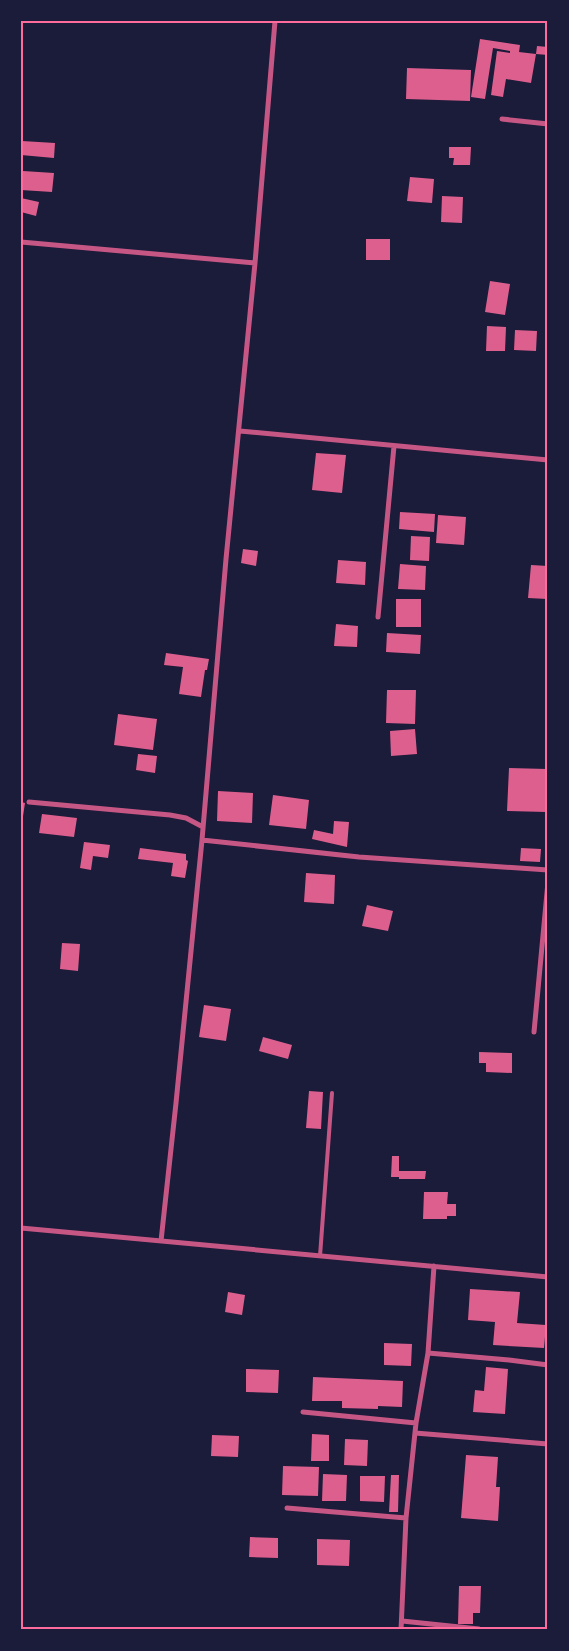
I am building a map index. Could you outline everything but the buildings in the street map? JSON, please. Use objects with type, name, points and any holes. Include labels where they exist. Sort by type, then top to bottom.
[{"type":"street","points":[[161,1241],[202,840],[225,569],[256,263],[275,21]]},
{"type":"street","points":[[502,120],[548,124]]},
{"type":"street","points":[[21,242],[256,263]]},
{"type":"street","points":[[240,431],[548,460]]},
{"type":"street","points":[[378,617],[394,446]]},
{"type":"street","points":[[29,802],[170,815],[186,818],[202,827]]},
{"type":"street","points":[[202,840],[359,857],[548,870]]},
{"type":"street","points":[[534,1032],[548,882]]},
{"type":"street","points":[[21,1228],[548,1277]]},
{"type":"street","points":[[401,1630],[406,1518],[416,1423],[428,1353],[434,1266]]},
{"type":"street","points":[[428,1353],[548,1365]]},
{"type":"street","points":[[303,1412],[416,1423]]},
{"type":"street","points":[[415,1433],[548,1444]]},
{"type":"street","points":[[287,1508],[406,1518]]},
{"type":"street","points":[[402,1621],[479,1629]]},
{"type":"lane","points":[[320,1256],[332,1093]]}]
